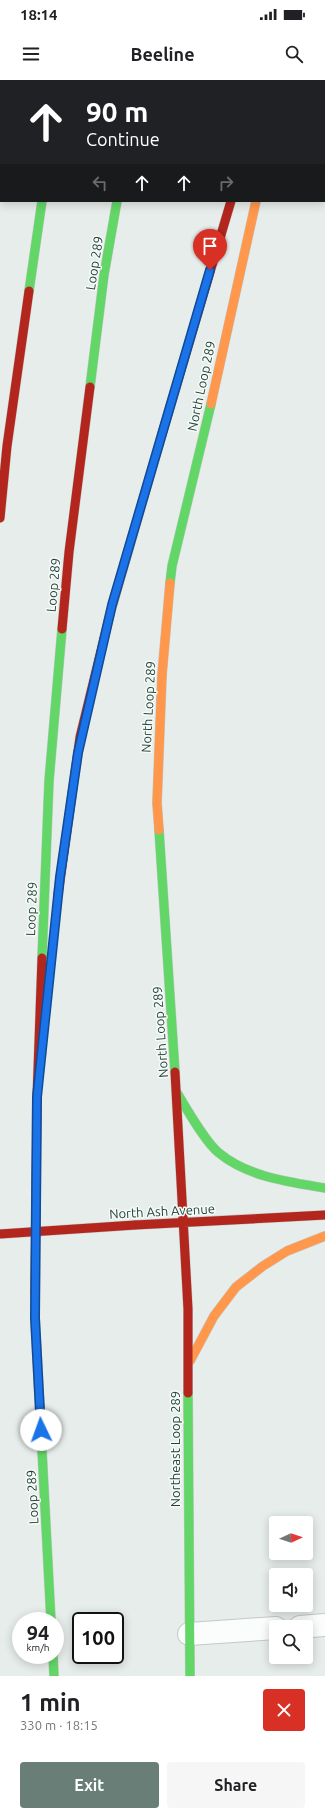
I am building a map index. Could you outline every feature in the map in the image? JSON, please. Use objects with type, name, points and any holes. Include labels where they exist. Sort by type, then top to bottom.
[{"type":"main road","points":[[0,518],[7,446],[42,202]]},
{"type":"main road","name":"Loop 289","points":[[51,1612],[35,1318],[37,1097],[49,781],[69,552],[84,423],[104,275],[117,202]]},
{"type":"main road","points":[[57,901],[80,737],[112,605],[231,202]]},
{"type":"main road","name":"North Loop 289","points":[[183,1223],[157,803],[162,675],[172,566],[200,452],[256,202]]},
{"type":"main road","points":[[37,1097],[52,948]]},
{"type":"main road","points":[[176,1092],[218,1154],[245,1169],[272,1178],[325,1188]]},
{"type":"main road","name":"North Ash Avenue","points":[[0,1234],[325,1215]]},
{"type":"main road","name":"Northeast Loop 289","points":[[183,1223],[188,1309],[190,1676]]},
{"type":"main road","points":[[188,1364],[214,1316],[236,1287],[263,1266],[287,1251],[325,1236]]},
{"type":"main road","points":[[53,1664],[54,1676]]},
{"type":"street","points":[[313,1626],[325,1625]]},
{"type":"street","points":[[189,1634],[269,1628]]},
{"type":"traffic: fast","points":[[29,291],[42,202]]},
{"type":"traffic: fast","points":[[90,387],[104,275],[117,202]]},
{"type":"traffic: fast","points":[[170,583],[172,566],[211,404]]},
{"type":"traffic: fast","points":[[42,958],[49,781],[62,629]]},
{"type":"traffic: fast","points":[[159,830],[175,1072]]},
{"type":"traffic: fast","points":[[177,1093],[196,1125],[208,1141],[219,1153],[230,1161],[256,1173],[283,1181],[325,1188]]},
{"type":"traffic: fast","points":[[35,1293],[35,1318],[51,1612]]},
{"type":"traffic: fast","points":[[188,1393],[190,1676]]},
{"type":"traffic: fast","points":[[53,1664],[54,1676]]},
{"type":"traffic: slow","points":[[211,404],[256,202]]},
{"type":"traffic: slow","points":[[110,614],[162,434]]},
{"type":"traffic: slow","points":[[159,830],[157,803],[162,675],[170,583]]},
{"type":"traffic: slow","points":[[190,1361],[214,1316],[236,1287],[263,1266],[287,1251],[325,1236]]},
{"type":"traffic: jam","points":[[162,434],[231,202]]},
{"type":"traffic: jam","points":[[0,518],[7,446],[29,291]]},
{"type":"traffic: jam","points":[[62,629],[69,552],[90,387]]},
{"type":"traffic: jam","points":[[58,895],[80,737],[110,614]]},
{"type":"traffic: jam","points":[[35,1293],[37,1097],[42,958]]},
{"type":"traffic: jam","points":[[175,1072],[188,1309],[188,1393]]},
{"type":"traffic: jam","points":[[135,1225],[325,1215]]},
{"type":"traffic: jam","points":[[0,1234],[135,1225]]},
{"type":"route","points":[[41,1430],[35,1318],[37,1097],[60,877],[80,737],[112,605],[210,270]]}]
